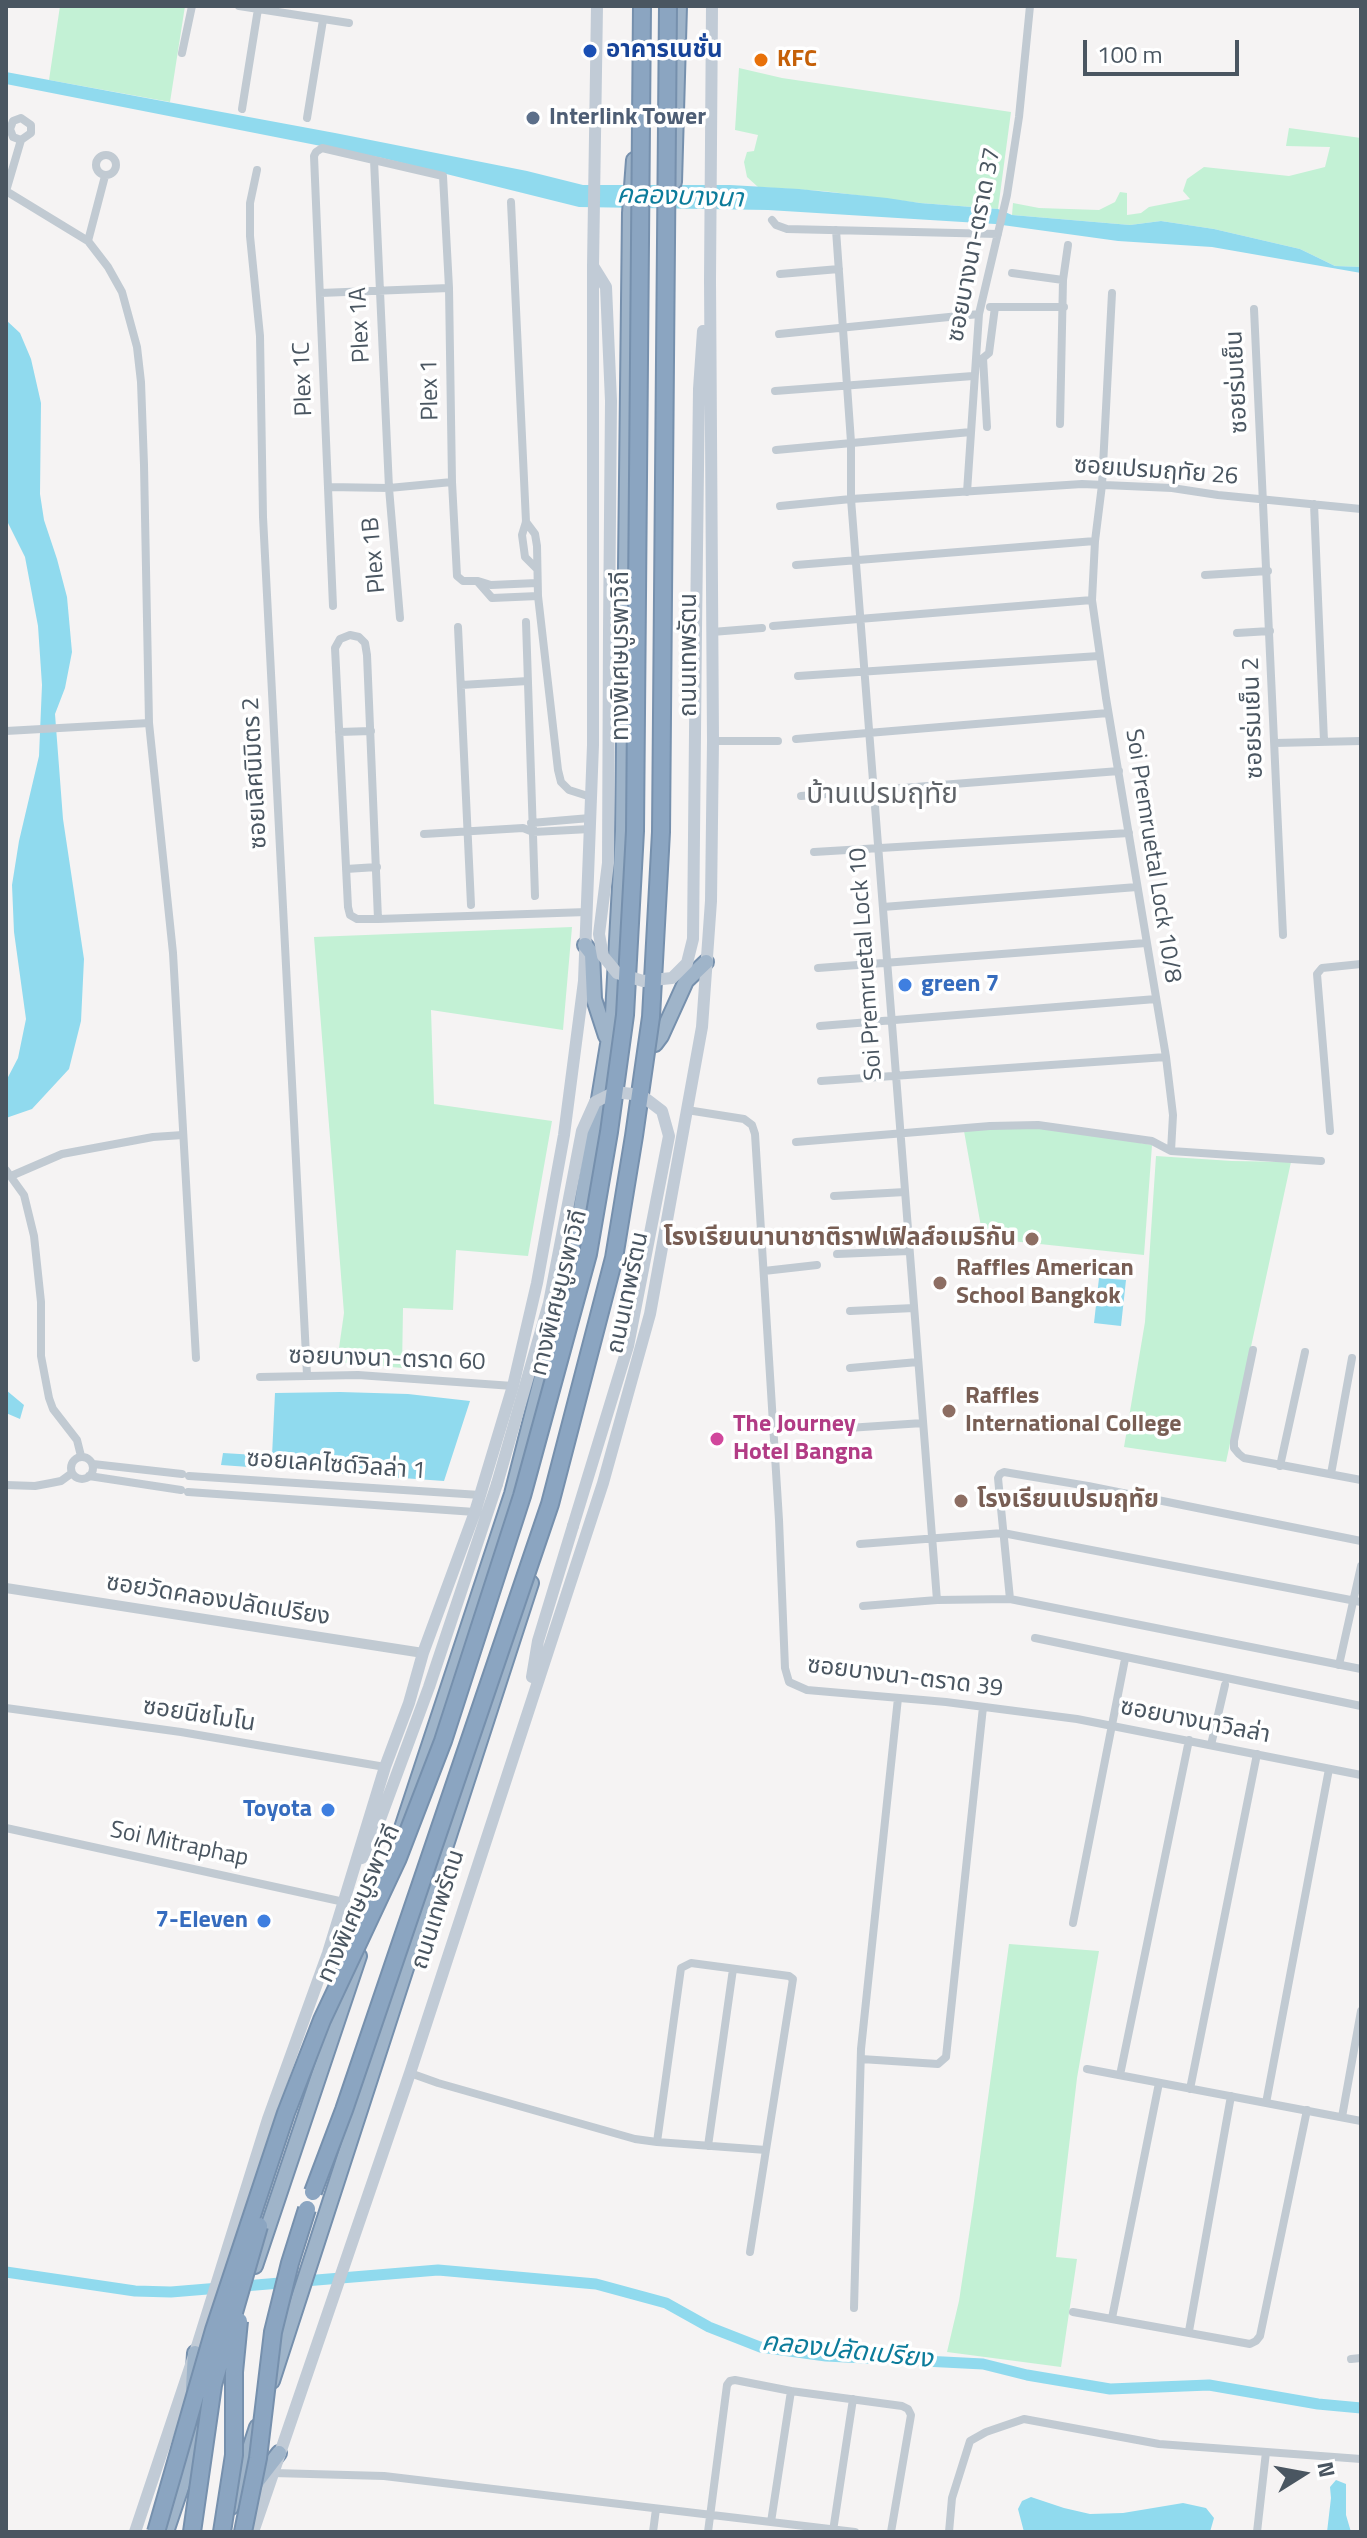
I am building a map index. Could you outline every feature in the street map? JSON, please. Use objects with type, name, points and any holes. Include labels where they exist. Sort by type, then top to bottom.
[{"type":"highway","points":[[166,2532],[241,2308],[249,2271],[512,1494],[574,1251],[613,1014],[623,831],[630,213],[636,6]]},
{"type":"highway","points":[[156,2532],[218,2316],[286,2113],[322,2020],[398,1858],[443,1741],[522,1496],[588,1254],[625,1015],[635,831],[642,6]]},
{"type":"highway","name":"ทางพิเศษบูรพาวิถี","points":[[192,2532],[213,2385],[300,2103],[331,2024],[407,1862],[452,1745],[532,1499],[598,1256],[635,1016],[645,831],[652,6]]},
{"type":"highway","name":"ทางพิเศษบูรพาวิถี","points":[[313,2192],[344,2110],[550,1504],[614,1258],[634,1136],[651,1017],[661,832],[668,6]]},
{"type":"highway","name":"ถนนเทพรัตน","points":[[224,2528],[557,1505],[621,1260],[659,1018],[667,832],[672,215],[679,6]]},
{"type":"highway","points":[[585,945],[592,954],[594,999],[608,1045]]},
{"type":"highway","points":[[655,1044],[686,981],[706,962]]},
{"type":"highway","points":[[243,2532],[258,2458],[273,2332],[286,2274],[307,2209]]},
{"type":"highway","points":[[224,2528],[233,2474],[236,2344],[249,2271]]},
{"type":"highway","points":[[190,2461],[195,2353]]},
{"type":"highway","points":[[224,2528],[279,2453]]},
{"type":"main road","points":[[135,2532],[268,2119],[310,2007],[423,1653],[475,1512],[513,1386],[537,1283],[564,1135],[584,981],[591,797],[597,6]]},
{"type":"main road","name":"ถนนเทพรัตน","points":[[253,2532],[410,2073],[603,1483],[650,1314],[702,1027],[712,860],[712,6]]},
{"type":"main road","points":[[593,266],[606,287],[611,401],[608,863],[599,934],[603,956],[617,973],[643,981],[672,978],[687,963],[693,939],[700,367],[710,280]]},
{"type":"main road","points":[[351,1878],[372,1841],[429,1687],[497,1484],[549,1303],[582,1131],[595,1102],[615,1092],[641,1095],[662,1111],[669,1136],[628,1346],[538,1641],[524,1719]]},
{"type":"street","points":[[182,53],[192,6]]},
{"type":"street","points":[[239,6],[349,23]]},
{"type":"street","name":"ซอยบางนา-ตราด 37","points":[[967,492],[980,309],[1005,206],[1019,117],[1030,6]]},
{"type":"street","points":[[242,109],[258,9]]},
{"type":"street","points":[[307,118],[323,20]]},
{"type":"street","points":[[21,140],[6,191],[88,241],[122,292],[137,347],[144,465],[149,723],[173,953],[196,1358]]},
{"type":"street","name":"Plex 1C","points":[[333,606],[316,152],[322,148],[374,160]]},
{"type":"street","name":"Plex 1","points":[[374,160],[441,174],[445,180],[457,576],[463,581],[478,581]]},
{"type":"street","name":"Plex 1A","points":[[374,160],[389,488]]},
{"type":"street","name":"ซอยเลิศนิมิตร 2","points":[[257,170],[250,203],[250,236],[260,336],[263,517],[307,1375]]},
{"type":"street","points":[[88,241],[105,176]]},
{"type":"street","points":[[511,202],[526,522],[522,535],[525,557],[536,568]]},
{"type":"street","points":[[772,220],[787,229],[998,231]]},
{"type":"street","name":"Soi Premruetal Lock 10","points":[[836,230],[851,442],[851,499],[937,1600]]},
{"type":"street","points":[[1060,424],[1063,280],[1068,245]]},
{"type":"street","points":[[780,274],[839,269]]},
{"type":"street","points":[[1012,273],[1063,280]]},
{"type":"street","points":[[320,293],[449,288]]},
{"type":"street","name":"Soi Premruetal Lock 10/8","points":[[1112,293],[1102,485],[1092,600],[1166,1057],[1173,1115],[1171,1151]]},
{"type":"street","points":[[987,427],[983,358],[989,353],[995,307]]},
{"type":"street","points":[[779,334],[995,307],[1064,307]]},
{"type":"street","name":"ซอยร่มเย็น","points":[[1254,309],[1265,500]]},
{"type":"street","points":[[775,391],[973,376]]},
{"type":"street","points":[[776,450],[971,432]]},
{"type":"street","points":[[328,487],[389,488],[452,482]]},
{"type":"street","name":"ซอยเปรมฤทัย 26","points":[[780,506],[1082,484],[1172,488],[1361,509]]},
{"type":"street","name":"Plex 1B","points":[[389,488],[400,618]]},
{"type":"street","name":"ซอยร่มเย็น 2","points":[[1265,500],[1283,935]]},
{"type":"street","points":[[1314,504],[1324,741]]},
{"type":"street","points":[[526,522],[535,534],[537,546],[538,596],[558,770],[561,782],[569,790],[591,797]]},
{"type":"street","points":[[796,565],[1095,541]]},
{"type":"street","points":[[524,549],[537,546]]},
{"type":"street","points":[[1205,575],[1268,571]]},
{"type":"street","points":[[478,581],[492,598],[538,596]]},
{"type":"street","points":[[478,581],[491,585],[537,583]]},
{"type":"street","points":[[773,626],[1092,600]]},
{"type":"street","points":[[526,622],[535,896]]},
{"type":"street","points":[[458,627],[471,905]]},
{"type":"street","points":[[712,632],[762,628]]},
{"type":"street","points":[[1237,633],[1270,631]]},
{"type":"street","points":[[378,919],[365,643],[359,637],[350,635],[340,639],[335,648],[350,915],[357,919],[378,919],[587,912]]},
{"type":"street","points":[[798,676],[1099,656]]},
{"type":"street","points":[[461,685],[528,681]]},
{"type":"street","points":[[796,739],[1108,713]]},
{"type":"street","points":[[6,731],[149,723]]},
{"type":"street","points":[[339,732],[371,731]]},
{"type":"street","points":[[713,741],[778,741]]},
{"type":"street","points":[[1275,743],[1361,741]]},
{"type":"street","points":[[801,796],[1119,771]]},
{"type":"street","points":[[523,828],[533,821],[590,824]]},
{"type":"street","points":[[424,834],[523,828],[533,832],[590,824]]},
{"type":"street","points":[[814,852],[1129,833]]},
{"type":"street","points":[[346,869],[377,867]]},
{"type":"street","points":[[883,907],[1137,887]]},
{"type":"street","points":[[818,968],[1146,943]]},
{"type":"street","points":[[1330,1131],[1317,974],[1322,968],[1361,964]]},
{"type":"street","points":[[820,1026],[1156,999]]},
{"type":"street","points":[[821,1081],[1166,1057]]},
{"type":"street","name":"ซอยบางนา-ตราด 39","points":[[687,1110],[744,1119],[752,1125],[755,1134],[786,1675],[789,1682],[807,1690],[1020,1712]]},
{"type":"street","points":[[796,1142],[1038,1125],[1152,1141],[1171,1151],[1321,1161]]},
{"type":"street","points":[[6,1485],[35,1486],[61,1481],[72,1473],[74,1459],[81,1456],[77,1440],[53,1409],[43,1374],[41,1302],[34,1236],[24,1195],[9,1173],[62,1154],[153,1137],[183,1135]]},
{"type":"street","points":[[834,1196],[905,1192]]},
{"type":"street","points":[[837,1254],[909,1251]]},
{"type":"street","points":[[764,1271],[817,1265]]},
{"type":"street","points":[[850,1311],[914,1308]]},
{"type":"street","points":[[1253,1350],[1234,1448],[1244,1458],[1361,1480]]},
{"type":"street","points":[[1280,1466],[1305,1352]]},
{"type":"street","points":[[1331,1474],[1352,1358]]},
{"type":"street","points":[[850,1368],[918,1362]]},
{"type":"street","name":"ซอยบางนา-ตราด 60","points":[[260,1377],[411,1378],[513,1386]]},
{"type":"street","points":[[848,1428],[923,1423]]},
{"type":"street","name":"ซอยเลคไซด์วิลล่า 1","points":[[81,1456],[93,1464],[185,1475],[480,1495]]},
{"type":"street","points":[[89,1476],[93,1464]]},
{"type":"street","points":[[1010,1599],[998,1478],[1000,1474],[1010,1472],[1361,1541]]},
{"type":"street","name":"ซอยเลคไซด์วิลล่า 1","points":[[72,1473],[83,1479],[89,1476],[184,1491],[475,1512]]},
{"type":"street","points":[[167,1488],[170,1473]]},
{"type":"street","points":[[860,1544],[1003,1533],[1357,1601]]},
{"type":"street","points":[[1339,1665],[1357,1601],[1361,1566]]},
{"type":"street","name":"ซอยวัดคลองปลัดเปรียง","points":[[6,1588],[423,1653]]},
{"type":"street","points":[[863,1606],[937,1600],[1010,1599],[1361,1669]]},
{"type":"street","points":[[1035,1638],[1361,1706]]},
{"type":"street","points":[[1073,1923],[1125,1659]]},
{"type":"street","points":[[1211,1745],[1225,1685]]},
{"type":"street","points":[[854,2308],[861,2059],[898,1698]]},
{"type":"street","points":[[861,2059],[938,2064],[946,2057],[983,1707]]},
{"type":"street","name":"ซอยนีชโมโน","points":[[6,1708],[181,1732],[385,1767]]},
{"type":"street","name":"ซอยบางนาวิลล่า","points":[[1020,1712],[1112,1725],[1361,1775]]},
{"type":"street","points":[[1120,2075],[1189,1740]]},
{"type":"street","points":[[1190,2089],[1257,1754]]},
{"type":"street","points":[[1266,2103],[1329,1769]]},
{"type":"street","name":"Soi Mitraphap","points":[[6,1828],[344,1902]]},
{"type":"street","points":[[657,2142],[681,1968],[691,1963],[793,1979],[750,2252]]},
{"type":"street","points":[[708,2146],[733,1969]]},
{"type":"street","points":[[1342,2117],[1361,2011]]},
{"type":"street","points":[[1087,2069],[1361,2121]]},
{"type":"street","points":[[410,2073],[635,2139],[766,2150]]},
{"type":"street","points":[[1112,2318],[1159,2083]]},
{"type":"street","points":[[1189,2331],[1231,2096]]},
{"type":"street","points":[[1073,2312],[1250,2344],[1256,2341],[1260,2336],[1307,2110]]},
{"type":"street","points":[[708,2532],[727,2385],[735,2380],[908,2409],[911,2415],[891,2532]]},
{"type":"street","points":[[776,2526],[791,2391]]},
{"type":"street","points":[[833,2530],[853,2399]]},
{"type":"street","points":[[949,2532],[952,2498],[970,2441],[1024,2419],[1159,2444],[1361,2459]]},
{"type":"street","points":[[1257,2532],[1266,2452]]},
{"type":"street","points":[[273,2473],[384,2476],[776,2526],[855,2532]]},
{"type":"street","points":[[653,2532],[656,2509]]},
{"type":"green space","points":[[60,6],[185,6],[170,102],[49,80]]},
{"type":"green space","points":[[739,68],[782,78],[1011,112],[998,209],[758,187],[747,177],[744,162],[747,152],[754,151],[758,135],[735,130]]},
{"type":"green space","points":[[1289,128],[1361,138],[1361,267],[1335,266],[1300,249],[1214,229],[1161,221],[1130,225],[1012,215],[1013,203],[1039,208],[1099,210],[1115,202],[1120,192],[1127,193],[1127,215],[1141,213],[1149,207],[1190,199],[1183,191],[1187,179],[1204,167],[1289,176],[1325,167],[1330,147],[1286,146]]},
{"type":"green space","points":[[572,927],[563,1030],[431,1010],[434,1104],[552,1121],[528,1256],[456,1250],[453,1310],[403,1308],[402,1368],[337,1362],[344,1313],[314,937]]},
{"type":"green space","points":[[1038,1125],[1152,1145],[1144,1255],[983,1238],[964,1131]]},
{"type":"green space","points":[[1156,1156],[1291,1162],[1226,1462],[1124,1447],[1145,1322]]},
{"type":"green space","points":[[1009,1944],[1099,1951],[1077,2078],[1056,2257],[1077,2259],[1061,2367],[947,2352],[959,2301]]},
{"type":"water","name":"คลองบางนา","points":[[6,72],[335,133],[583,185],[730,185],[799,189],[998,209],[1012,215],[1130,225],[1161,221],[1214,229],[1300,249],[1335,266],[1361,267],[1361,273],[1212,247],[1118,241],[995,224],[768,210],[579,207],[382,158],[6,84]]},
{"type":"water","points":[[6,320],[20,333],[31,359],[41,403],[40,494],[44,520],[67,597],[72,652],[65,688],[55,714],[63,819],[84,959],[81,1021],[69,1069],[32,1109],[6,1118],[6,1081],[18,1058],[26,1019],[14,932],[12,885],[39,756],[42,685],[38,626],[25,557],[6,519]]},
{"type":"water","points":[[1099,1278],[1126,1280],[1121,1326],[1094,1323]]},
{"type":"water","points":[[6,1390],[24,1405],[20,1419],[6,1413]]},
{"type":"water","points":[[275,1393],[408,1394],[470,1401],[444,1481],[221,1465],[223,1453],[272,1456]]},
{"type":"water","points":[[1336,2480],[1346,2484],[1346,2515],[1351,2532],[1327,2532],[1330,2487]]},
{"type":"water","points":[[1031,2497],[1090,2514],[1123,2513],[1183,2503],[1206,2508],[1214,2518],[1210,2532],[1024,2532],[1018,2509],[1022,2501]]},
{"type":"waterway","name":"คลองปลัดเปรียง","points":[[6,2272],[135,2291],[171,2292],[438,2270],[596,2284],[666,2303],[709,2327],[760,2347],[826,2356],[983,2364],[1110,2389],[1209,2385],[1318,2404],[1361,2408]]},
{"type":"place","name":"อาคารเนชั่น","points":[[590,51]]},
{"type":"place","name":"KFC","points":[[761,60]]},
{"type":"place","name":"Interlink Tower","points":[[533,118]]},
{"type":"place","name":"green 7","points":[[905,985]]},
{"type":"place","name":"โรงเรียนนานาชาติราฟเฟิลส์อเมริกัน","points":[[1032,1239]]},
{"type":"place","name":"Raffles American School Bangkok","points":[[940,1283]]},
{"type":"place","name":"Raffles International College","points":[[949,1411]]},
{"type":"place","name":"The Journey Hotel Bangna","points":[[717,1439]]},
{"type":"place","name":"โรงเรียนเปรมฤทัย","points":[[961,1501]]},
{"type":"place","name":"Toyota","points":[[328,1810]]},
{"type":"place","name":"7-Eleven","points":[[264,1921]]},
{"type":"district","name":"บ้านเปรมฤทัย","points":[[882,796]]}]
